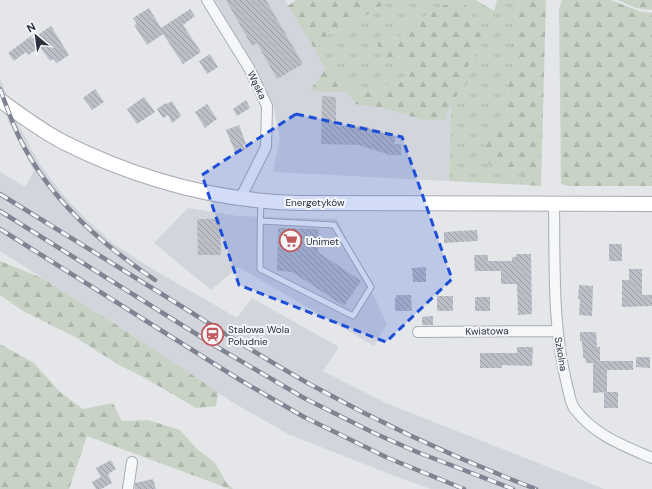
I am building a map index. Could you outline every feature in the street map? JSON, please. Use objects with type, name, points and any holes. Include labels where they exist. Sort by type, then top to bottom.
[{"type":"main road","name":"Energetyków","points":[[0,100],[31,122],[62,141],[122,169],[183,188],[240,199],[299,203],[652,204]]},
{"type":"street","name":"Wąska","points":[[207,0],[249,68],[267,106],[266,147],[240,199]]},
{"type":"street","name":"Szkolna","points":[[554,204],[557,331],[563,368],[573,406],[595,430],[625,447],[652,458]]},
{"type":"street","name":"Kwiatowa","points":[[418,332],[557,331]]},
{"type":"street","points":[[128,489],[132,462]]},
{"type":"lane","points":[[260,221],[334,225],[371,287],[354,316],[260,268],[260,221],[261,201]]},
{"type":"highlighted area","points":[[296,114],[402,137],[452,279],[386,342],[239,285],[202,175]]},
{"type":"shaded area","points":[[215,0],[285,0],[331,77],[451,102],[449,181],[273,172],[280,138],[273,105]]},
{"type":"shaded area","points":[[0,78],[19,126],[38,161],[65,197],[86,219],[114,244],[151,268],[237,318],[252,298],[339,347],[323,371],[386,403],[604,489],[431,489],[392,475],[288,434],[232,402],[123,329],[0,251],[0,172],[25,187],[34,171],[10,125],[0,99]]},
{"type":"shaded area","points":[[188,208],[238,216],[337,219],[387,324],[374,346],[238,267],[211,290],[154,243]]},
{"type":"green space","points":[[296,0],[383,0],[383,5],[346,28],[330,32],[315,50],[288,6]]},
{"type":"green space","points":[[383,0],[476,0],[494,11],[497,0],[519,0],[516,20],[525,63],[508,83],[506,116],[512,167],[521,171],[526,185],[449,181],[451,102],[467,84],[467,68],[477,51],[471,16],[465,5],[450,2],[420,19],[409,19],[400,37],[377,42],[401,59],[412,82],[393,82],[374,94],[354,87],[329,65],[325,69],[315,50],[330,32],[346,28],[383,5]]},
{"type":"green space","points":[[519,0],[546,0],[541,186],[526,185],[521,171],[512,167],[494,172],[485,156],[484,132],[506,116],[508,82],[525,63],[511,50]]},
{"type":"green space","points":[[562,0],[611,0],[639,11],[652,13],[652,186],[568,186],[561,184],[559,10]]},
{"type":"green space","points":[[618,0],[652,0],[652,10],[636,8]]},
{"type":"green space","points":[[450,2],[465,5],[482,31],[477,51],[467,68],[467,84],[451,102],[445,120],[423,120],[385,108],[355,104],[347,92],[320,92],[311,89],[329,65],[354,87],[374,94],[393,82],[412,82],[401,59],[383,58],[377,42],[400,37],[409,19],[420,19]]},
{"type":"green space","points":[[0,261],[42,278],[123,329],[218,392],[216,406],[196,408],[143,377],[119,365],[75,337],[23,311],[0,295]]},
{"type":"green space","points":[[0,344],[34,363],[60,392],[83,409],[113,403],[122,421],[148,420],[180,430],[197,449],[215,463],[226,482],[233,489],[87,436],[69,489],[0,489]]},
{"type":"building","points":[[226,0],[266,0],[303,64],[277,79],[257,43],[252,46]]},
{"type":"building","points":[[149,8],[161,28],[190,9],[195,16],[183,25],[201,52],[183,64],[163,34],[147,45],[134,25],[137,24],[133,18]]},
{"type":"building","points":[[51,26],[69,55],[57,63],[53,59],[50,61],[40,47],[28,55],[26,52],[14,61],[8,53],[31,36],[32,39]]},
{"type":"building","points":[[210,54],[218,67],[207,74],[199,61]]},
{"type":"building","points":[[95,89],[104,102],[92,110],[83,98]]},
{"type":"building","points":[[322,96],[336,97],[336,126],[364,126],[396,137],[394,144],[401,144],[401,155],[390,155],[358,145],[321,144]]},
{"type":"building","points":[[144,97],[155,112],[137,124],[127,109]]},
{"type":"building","points":[[246,100],[250,108],[237,116],[233,109]]},
{"type":"building","points":[[172,101],[181,116],[172,123],[168,115],[163,118],[157,109]]},
{"type":"building","points":[[207,104],[217,119],[205,128],[195,112]]},
{"type":"building","points":[[239,125],[246,144],[243,145],[245,150],[236,154],[226,130]]},
{"type":"building","points":[[197,219],[220,219],[221,255],[198,255]]},
{"type":"building","points":[[278,228],[319,229],[318,252],[361,281],[344,306],[292,272],[277,271]]},
{"type":"building","points":[[477,230],[478,241],[444,243],[444,232]]},
{"type":"building","points":[[609,244],[622,244],[622,261],[609,261]]},
{"type":"building","points":[[516,254],[531,254],[532,314],[518,315],[517,284],[501,284],[501,271],[475,271],[474,255],[488,255],[488,261],[512,261],[512,257],[516,257]]},
{"type":"building","points":[[426,267],[426,282],[413,282],[412,268]]},
{"type":"building","points":[[629,269],[642,269],[642,295],[652,295],[652,306],[622,307],[622,280],[629,280]]},
{"type":"building","points":[[579,285],[593,286],[592,316],[579,315]]},
{"type":"building","points":[[397,295],[411,295],[412,311],[395,311],[395,297],[397,297]]},
{"type":"building","points":[[437,296],[453,296],[453,311],[437,311]]},
{"type":"building","points":[[475,297],[490,297],[490,311],[475,311]]},
{"type":"building","points":[[433,316],[433,325],[422,325],[422,317]]},
{"type":"building","points":[[580,332],[596,332],[597,347],[600,347],[600,361],[633,361],[633,370],[607,370],[607,392],[593,393],[593,363],[586,363],[585,358],[583,358]]},
{"type":"building","points":[[517,347],[533,347],[532,366],[502,365],[502,368],[480,368],[480,353],[517,353]]},
{"type":"building","points":[[636,357],[650,357],[650,368],[636,367]]},
{"type":"building","points":[[604,392],[618,392],[618,408],[604,408]]},
{"type":"building","points":[[111,460],[116,469],[108,474],[112,483],[101,489],[96,489],[92,482],[101,477],[96,468]]},
{"type":"building","points":[[153,479],[156,489],[135,489],[135,483]]},
{"type":"railway","points":[[0,89],[16,131],[31,159],[61,200],[96,235],[155,280]]},
{"type":"railway","points":[[0,194],[258,354],[315,387],[424,442],[536,489]]},
{"type":"railway","points":[[0,211],[217,347],[304,398],[374,433],[417,452],[513,489]]},
{"type":"railway","points":[[0,229],[240,380],[304,417],[388,458],[464,489]]},
{"type":"place","name":"Unimet","points":[[290,241]]},
{"type":"place","name":"Stalowa Wola Południe","points":[[212,335]]}]
